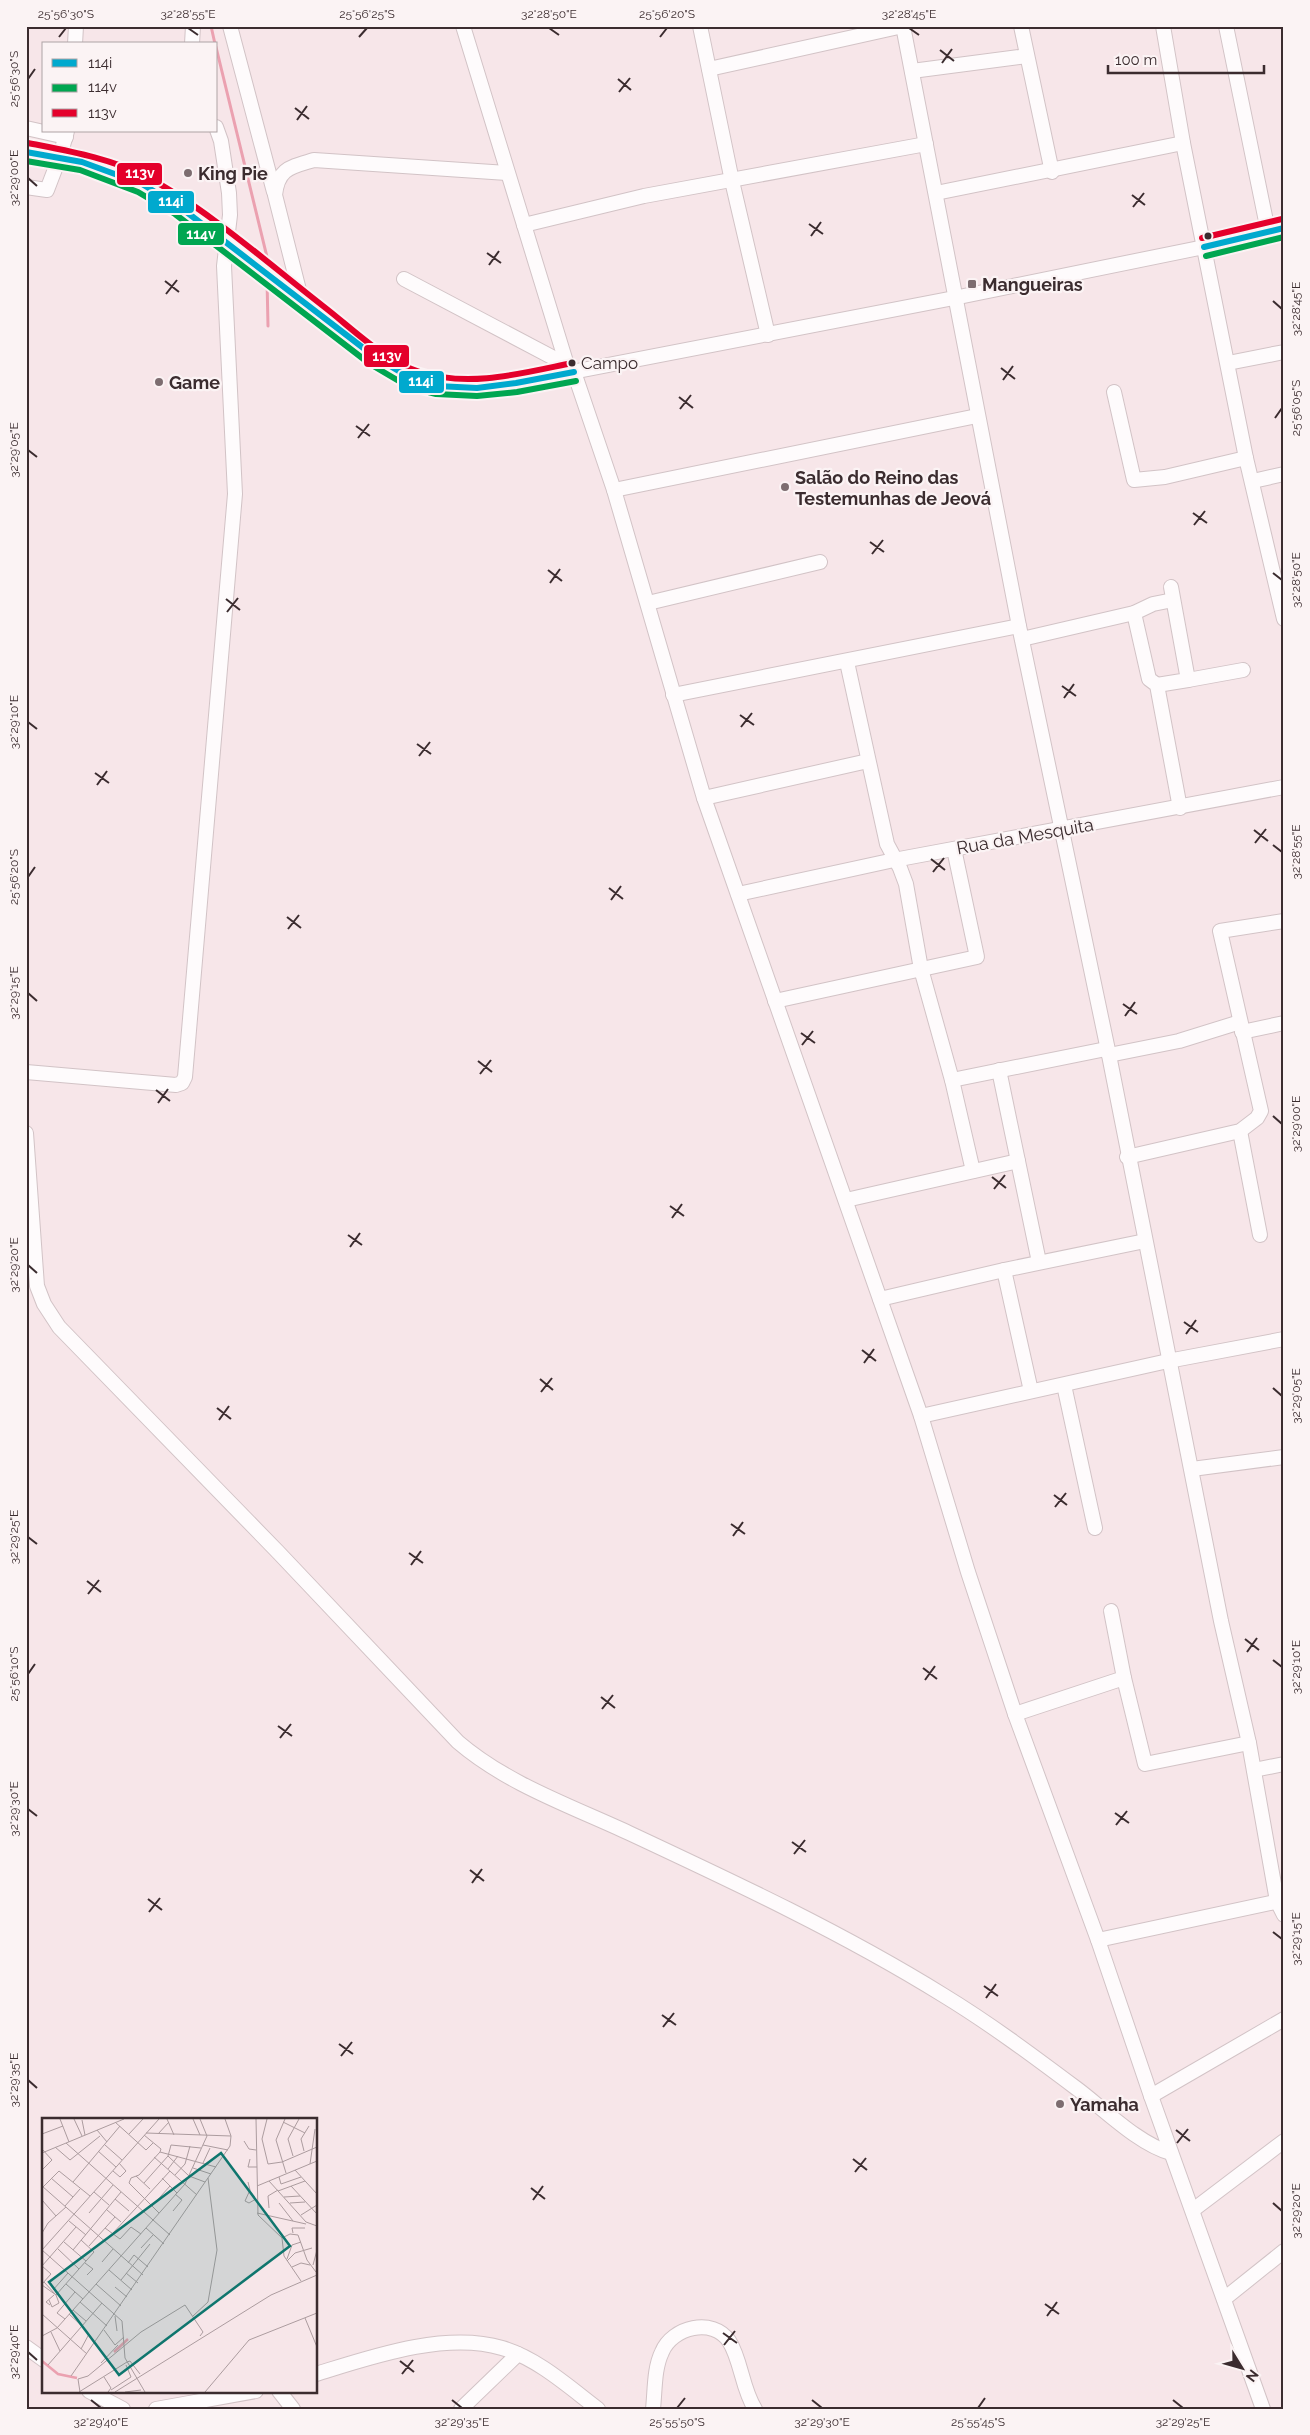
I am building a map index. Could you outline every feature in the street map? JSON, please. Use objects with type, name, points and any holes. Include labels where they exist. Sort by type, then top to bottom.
[{"type":"street","points":[[75,42],[76,26]]},
{"type":"street","points":[[192,42],[193,26]]},
{"type":"street","points":[[230,26],[302,302]]},
{"type":"street","points":[[463,26],[507,173],[570,368],[614,490],[704,798],[922,1416],[968,1572],[1015,1714],[1098,1940],[1151,2096],[1263,2409]]},
{"type":"street","points":[[700,26],[732,181],[768,335]]},
{"type":"street","points":[[709,69],[903,26],[1020,633],[1062,830],[1168,1361],[1192,1469],[1221,1621],[1249,1743],[1284,1915]]},
{"type":"street","points":[[1021,26],[1052,172]]},
{"type":"street","points":[[1163,26],[1183,143],[1246,458],[1253,481],[1284,620]]},
{"type":"street","points":[[1226,26],[1268,231]]},
{"type":"street","points":[[912,71],[1027,56]]},
{"type":"street","points":[[26,128],[42,130]]},
{"type":"street","points":[[26,187],[47,190],[66,134],[53,132]]},
{"type":"street","points":[[26,1072],[176,1085],[182,1083],[185,1078],[235,494],[224,266],[225,241],[230,215],[229,193],[221,141],[218,132]]},
{"type":"street","points":[[936,193],[1052,172],[1183,143]]},
{"type":"street","points":[[524,226],[644,196],[926,144]]},
{"type":"street","points":[[26,152],[60,156],[114,172],[142,184],[180,208],[375,357],[400,373],[423,382],[465,388],[488,387],[570,368],[768,335],[1204,247],[1284,228]]},
{"type":"street","points":[[275,195],[276,181],[281,175],[290,167],[314,160],[507,173]]},
{"type":"street","points":[[404,279],[570,368]]},
{"type":"street","points":[[1228,362],[1284,352]]},
{"type":"street","points":[[1114,392],[1134,480],[1165,477],[1246,458]]},
{"type":"street","points":[[614,490],[977,416]]},
{"type":"street","points":[[1253,481],[1284,474]]},
{"type":"street","points":[[648,603],[820,562]]},
{"type":"street","points":[[673,695],[847,662],[1134,614],[1172,593],[1188,680]]},
{"type":"street","points":[[1134,614],[1149,679],[1156,685],[1180,808]]},
{"type":"street","points":[[847,662],[886,844],[900,868],[906,884],[921,969],[952,1080],[973,1171]]},
{"type":"street","points":[[1156,685],[1244,670]]},
{"type":"street","points":[[704,798],[868,761]]},
{"type":"street","name":"Rua da Mesquita","points":[[738,894],[894,860],[1180,808],[1284,787]]},
{"type":"street","points":[[775,1001],[977,957],[954,849]]},
{"type":"street","points":[[1127,1157],[1240,1132],[1257,1118],[1261,1111],[1220,931],[1284,920]]},
{"type":"street","points":[[952,1080],[999,1070],[1179,1041],[1241,1027],[1284,1023]]},
{"type":"street","points":[[999,1070],[1039,1262]]},
{"type":"street","points":[[1240,1132],[1260,1235]]},
{"type":"street","points":[[26,1133],[37,1286],[44,1304],[59,1327],[278,1552],[458,1742],[481,1762],[513,1779],[631,1833],[852,1942],[943,1995],[1006,2036],[1127,2128],[1155,2146],[1171,2152]]},
{"type":"street","points":[[846,1200],[1018,1161]]},
{"type":"street","points":[[880,1299],[1039,1262],[1145,1241]]},
{"type":"street","points":[[1004,1270],[1031,1391]]},
{"type":"street","points":[[922,1416],[1168,1361],[1284,1339]]},
{"type":"street","points":[[1064,1385],[1095,1528]]},
{"type":"street","points":[[1192,1469],[1284,1457]]},
{"type":"street","points":[[1111,1611],[1124,1678],[1146,1764],[1249,1743]]},
{"type":"street","points":[[1015,1714],[1124,1678]]},
{"type":"street","points":[[1254,1770],[1284,1764]]},
{"type":"street","points":[[1098,1940],[1280,1901]]},
{"type":"street","points":[[1151,2096],[1284,2019]]},
{"type":"street","points":[[1193,2210],[1284,2141]]},
{"type":"street","points":[[1224,2299],[1284,2251]]},
{"type":"street","points":[[654,2409],[658,2367],[662,2351],[669,2341],[679,2334],[700,2326],[714,2328],[728,2340],[755,2409]]},
{"type":"street","points":[[318,2373],[359,2361],[426,2345],[460,2343],[501,2347],[518,2354],[546,2370],[598,2409]]},
{"type":"street","points":[[26,2347],[42,2359]]},
{"type":"street","points":[[461,2409],[518,2354]]},
{"type":"street","points":[[91,2392],[122,2409]]},
{"type":"street","points":[[156,2409],[250,2392]]},
{"type":"street","points":[[279,2392],[293,2409]]},
{"type":"waterway","points":[[211,26],[215,42]]},
{"type":"waterway","points":[[218,55],[267,257],[267,268]]},
{"type":"waterway","points":[[267,279],[268,326]]},
{"type":"transit line","name":"113v","points":[[28,143],[89,156],[118,165],[133,170],[170,190],[237,238],[369,344],[407,367],[439,377],[477,379],[572,363]]},
{"type":"transit line","name":"114i","points":[[26,152],[82,162],[142,184],[180,207],[375,357],[412,379],[437,386],[477,388],[574,372]]},
{"type":"transit line","name":"114v","points":[[26,161],[80,170],[138,192],[175,214],[370,364],[409,387],[436,394],[477,396],[517,392],[576,381]]},
{"type":"transit line","name":"113v","points":[[1202,238],[1282,219]]},
{"type":"transit line","name":"114i","points":[[1204,247],[1284,228]]},
{"type":"transit line","name":"114v","points":[[1206,256],[1284,237]]},
{"type":"place","name":"King Pie","points":[[188,173]]},
{"type":"place","name":"Mangueiras","points":[[972,284]]},
{"type":"place","name":"Campo","points":[[572,363]]},
{"type":"place","name":"Game","points":[[159,382]]},
{"type":"place","name":"Salão do Reino das Testemunhas de Jeová","points":[[785,487]]},
{"type":"place","name":"Yamaha","points":[[1060,2104]]}]
